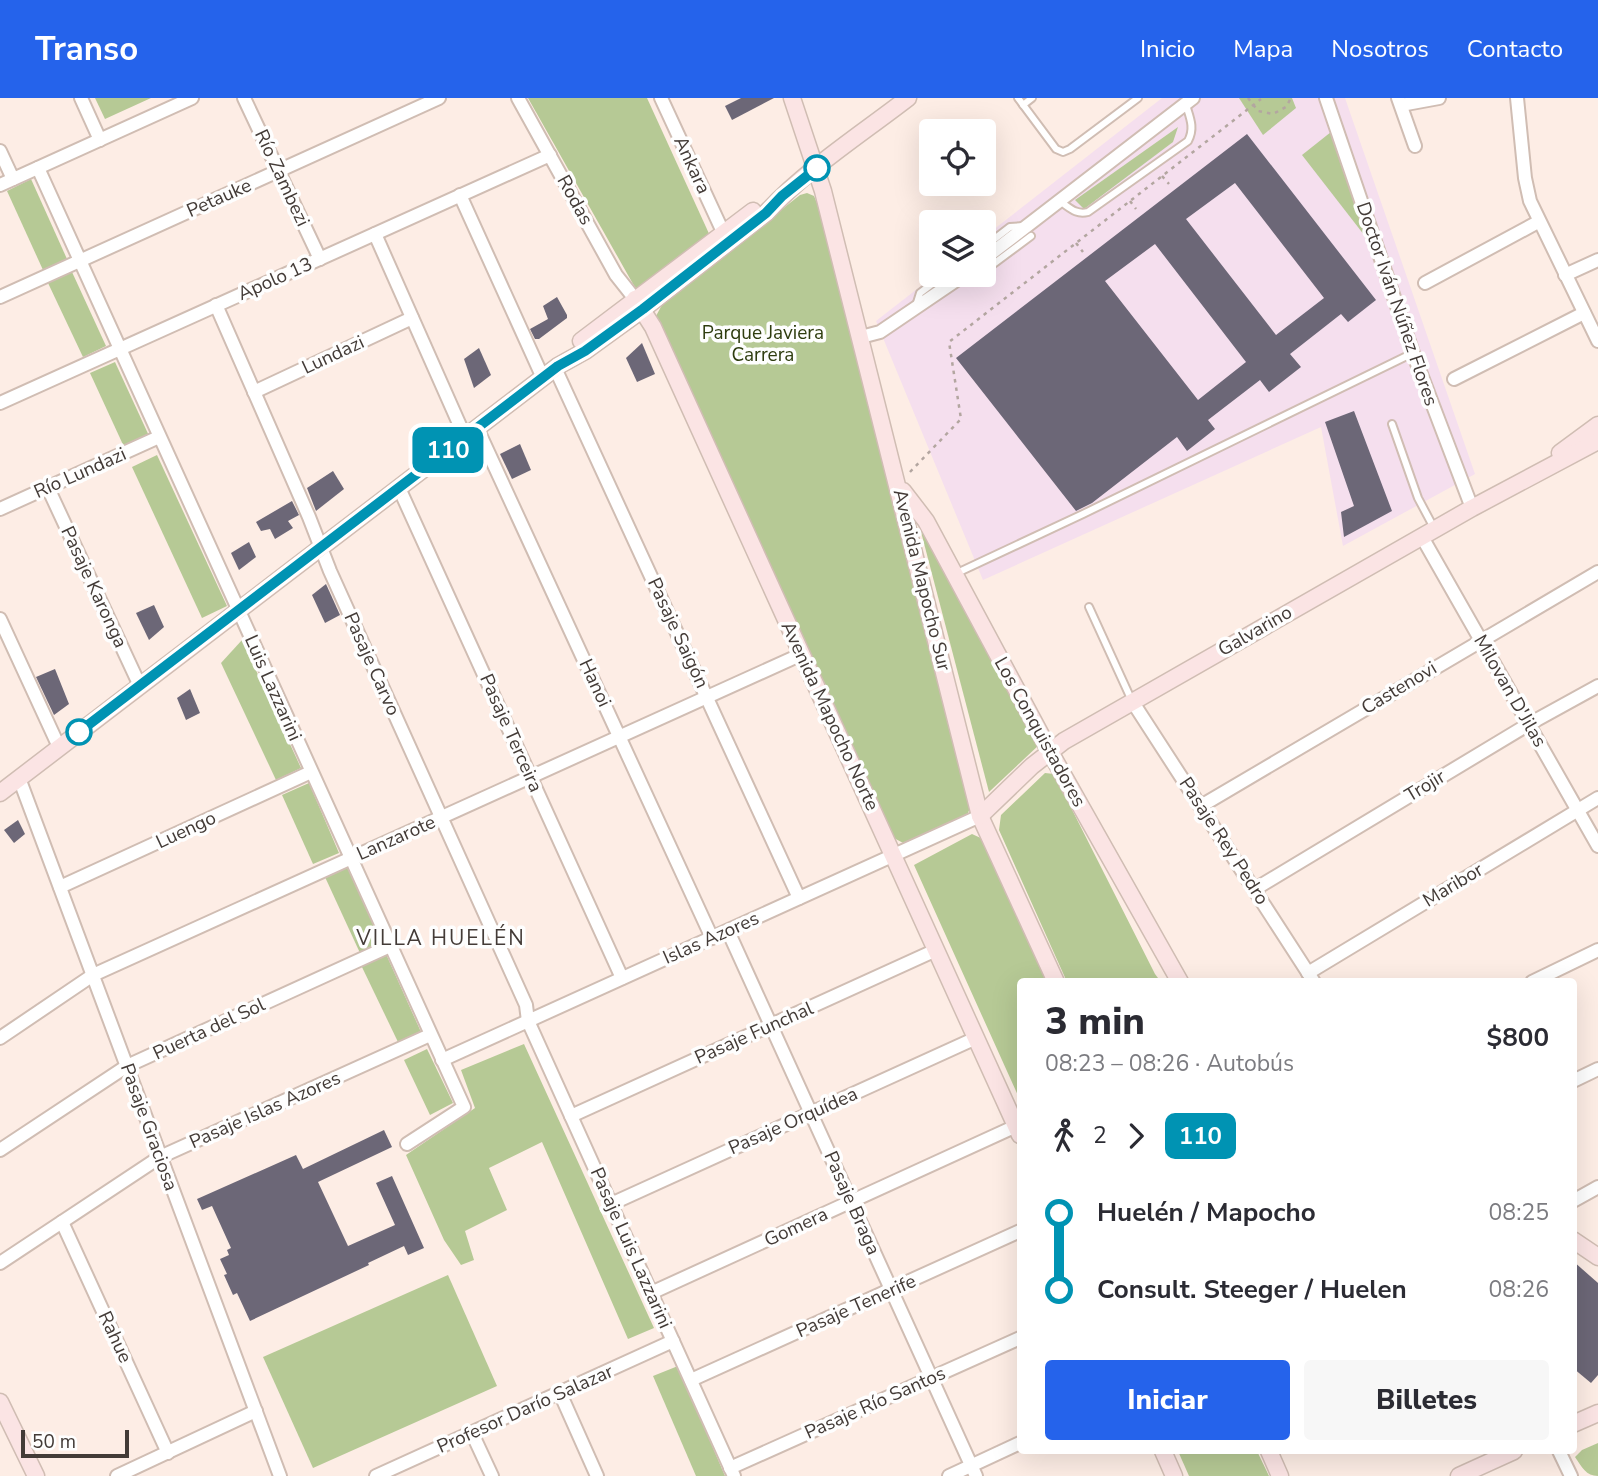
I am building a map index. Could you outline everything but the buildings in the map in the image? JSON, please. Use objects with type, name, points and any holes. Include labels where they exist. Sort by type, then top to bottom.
[{"type":"main road","name":"Avenida Mapocho Sur","points":[[792,98],[817,168],[980,816],[1054,978]]},
{"type":"main road","points":[[639,304],[766,213],[782,196],[908,98]]},
{"type":"main road","points":[[0,793],[471,432],[552,371],[585,351],[723,232],[761,205],[782,196]]},
{"type":"main road","name":"Avenida Mapocho Norte","points":[[639,304],[802,654],[1017,1129]]},
{"type":"main road","name":"Galvarino","points":[[1546,467],[1563,450],[1598,425]]},
{"type":"main road","name":"Galvarino","points":[[980,816],[1049,750],[1472,508],[1598,441]]},
{"type":"main road","name":"Los Conquistadores","points":[[898,484],[926,521],[1049,750],[1178,978]]},
{"type":"main road","points":[[1577,1243],[1598,1257]]},
{"type":"main road","points":[[1,1405],[36,1476]]},
{"type":"main road","points":[[1577,1422],[1598,1413]]},
{"type":"main road","points":[[1164,1454],[1174,1476]]},
{"type":"main road","points":[[1270,1454],[1280,1476]]},
{"type":"main road","points":[[1459,1476],[1507,1454]]},
{"type":"street","points":[[81,98],[100,140]]},
{"type":"street","points":[[0,185],[192,98]]},
{"type":"street","name":"Río Zambezi","points":[[244,98],[320,259]]},
{"type":"street","name":"Petauke","points":[[0,298],[439,98]]},
{"type":"street","name":"Rodas","points":[[518,98],[616,275],[639,304]]},
{"type":"street","name":"Ankara","points":[[661,98],[723,232]]},
{"type":"street","name":"Doctor Iván Núñez Flores","points":[[1326,98],[1413,353],[1472,508]]},
{"type":"street","points":[[1415,146],[1399,102],[1439,98]]},
{"type":"street","points":[[1517,98],[1530,201],[1598,341]]},
{"type":"street","points":[[996,258],[1029,231],[1059,200],[1189,101]]},
{"type":"street","points":[[0,151],[13,179]]},
{"type":"street","name":"Apolo 13","points":[[0,403],[550,155]]},
{"type":"street","name":"Luis Lazzarini","points":[[38,168],[464,1107],[407,1144]]},
{"type":"street","name":"Pasaje Saigón","points":[[460,195],[552,371],[799,898]]},
{"type":"street","points":[[1425,283],[1538,222]]},
{"type":"street","name":"Hanoi","points":[[375,234],[412,318],[471,432],[620,737],[712,938]]},
{"type":"street","points":[[1564,275],[1598,260]]},
{"type":"street","points":[[861,337],[880,332],[947,287]]},
{"type":"street","name":"Pasaje Carvo","points":[[216,305],[321,547],[526,1004],[528,1021]]},
{"type":"street","points":[[1454,379],[1584,313]]},
{"type":"street","name":"Lundazi","points":[[254,392],[412,318]]},
{"type":"street","name":"Río Lundazi","points":[[0,509],[159,437]]},
{"type":"street","name":"Pasaje Karonga","points":[[48,488],[140,686]]},
{"type":"street","name":"Pasaje Terceira","points":[[399,488],[622,978]]},
{"type":"street","name":"Milovan D'Jilas","points":[[1428,533],[1480,639],[1598,846]]},
{"type":"street","name":"Castenovi","points":[[1201,806],[1480,639],[1598,572]]},
{"type":"street","points":[[0,619],[59,747]]},
{"type":"street","name":"Lanzarote","points":[[0,1038],[93,975],[802,654]]},
{"type":"street","name":"Trojir","points":[[1255,889],[1528,724],[1598,686]]},
{"type":"street","name":"Pasaje Rey Pedro","points":[[1132,701],[1311,977]]},
{"type":"street","name":"Luengo","points":[[60,887],[311,772]]},
{"type":"street","name":"Pasaje Graciosa","points":[[19,778],[280,1476]]},
{"type":"street","name":"Maribor","points":[[1311,977],[1598,798]]},
{"type":"street","name":"Islas Azores","points":[[442,1060],[980,816]]},
{"type":"street","name":"Pasaje Braga","points":[[728,930],[973,1471]]},
{"type":"street","name":"Puerta del Sol","points":[[0,1150],[127,1066],[390,946]]},
{"type":"street","name":"Pasaje Funchal","points":[[571,1116],[936,950]]},
{"type":"street","points":[[1540,978],[1598,950]]},
{"type":"street","name":"Pasaje Luis Lazzarini","points":[[528,1021],[732,1472]]},
{"type":"street","name":"Pasaje Islas Azores","points":[[0,1263],[160,1157],[430,1035]]},
{"type":"street","name":"Pasaje Orquídea","points":[[611,1204],[976,1038]]},
{"type":"street","points":[[1577,1079],[1598,1069]]},
{"type":"street","name":"Gomera","points":[[652,1293],[851,1202],[1017,1131]]},
{"type":"street","points":[[1577,1199],[1598,1187]]},
{"type":"street","name":"Rahue","points":[[62,1222],[168,1452]]},
{"type":"street","name":"Pasaje Tenerife","points":[[691,1380],[1017,1232]]},
{"type":"street","name":"Pasaje Río Santos","points":[[732,1472],[1017,1339]]},
{"type":"street","name":"Profesor Darío Salazar","points":[[382,1475],[673,1341]]},
{"type":"street","points":[[560,1393],[597,1476]]},
{"type":"street","points":[[117,1476],[256,1411]]},
{"type":"street","points":[[472,1433],[492,1476]]},
{"type":"street","points":[[948,1476],[973,1471],[1017,1445]]},
{"type":"street","points":[[1560,1454],[1571,1476]]},
{"type":"lane","points":[[1018,98],[1056,149],[1063,152],[1138,98]]},
{"type":"lane","points":[[1023,105],[1032,98]]},
{"type":"lane","points":[[1059,200],[1075,212],[1088,212],[1188,141],[1192,134],[1189,101]]},
{"type":"lane","points":[[996,238],[1010,227],[1029,231]]},
{"type":"lane","points":[[915,310],[920,293],[928,287]]},
{"type":"lane","points":[[955,574],[1413,353]]},
{"type":"lane","points":[[1392,424],[1428,533]]},
{"type":"lane","points":[[1089,607],[1132,701]]},
{"type":"path","points":[[1248,98],[1258,111],[1273,114],[1286,107],[1291,98]]},
{"type":"path","points":[[898,484],[961,419],[949,342],[1261,99]]},
{"type":"path","points":[[1162,176],[1169,184]]},
{"type":"path","points":[[1130,201],[1136,209]]},
{"type":"path","points":[[1076,243],[1083,252]]},
{"type":"shaded area","points":[[1162,98],[1345,98],[1475,474],[1343,546],[1321,427],[983,580],[876,321],[920,287],[996,287],[996,228]]},
{"type":"green space","points":[[95,98],[151,98],[105,119]]},
{"type":"green space","points":[[528,98],[647,98],[711,238],[637,291]]},
{"type":"green space","points":[[1239,98],[1292,98],[1296,108],[1263,135]]},
{"type":"green space","points":[[1178,127],[1173,142],[1084,209],[1075,200]]},
{"type":"green space","points":[[1331,132],[1368,240],[1302,155]]},
{"type":"green space","points":[[31,179],[67,259],[43,270],[7,191]]},
{"type":"green space","name":"Parque Javiera Carrera","points":[[807,193],[814,196],[817,203],[892,489],[970,808],[966,818],[905,844],[892,837],[656,316],[663,303],[800,195]]},
{"type":"green space","points":[[72,272],[106,346],[83,357],[48,283]]},
{"type":"green space","points":[[115,362],[150,438],[125,449],[90,373]]},
{"type":"green space","points":[[157,455],[227,606],[202,618],[132,467]]},
{"type":"green space","points":[[920,528],[1040,744],[989,792]]},
{"type":"green space","points":[[242,640],[301,768],[276,780],[221,663]]},
{"type":"green space","points":[[1045,773],[1054,774],[1158,978],[1065,978],[999,830],[1001,815]]},
{"type":"green space","points":[[309,783],[339,853],[313,864],[282,795]]},
{"type":"green space","points":[[972,834],[985,840],[1046,978],[1017,978],[1017,1093],[914,865]]},
{"type":"green space","points":[[348,866],[382,942],[360,953],[325,877]]},
{"type":"green space","points":[[386,954],[421,1032],[398,1042],[361,965]]},
{"type":"green space","points":[[524,1044],[654,1328],[628,1339],[542,1142],[489,1168],[507,1210],[465,1231],[474,1260],[461,1265],[444,1240],[406,1155],[475,1108],[461,1070]]},
{"type":"green space","points":[[427,1049],[453,1103],[430,1115],[404,1060]]},
{"type":"green space","points":[[448,1275],[497,1386],[313,1468],[263,1357]]},
{"type":"green space","points":[[678,1366],[725,1476],[696,1476],[653,1376]]},
{"type":"green space","points":[[1598,1443],[1598,1476],[1594,1476],[1587,1473],[1575,1457],[1582,1450]]},
{"type":"green space","points":[[1179,1454],[1258,1454],[1269,1476],[1189,1476]]},
{"type":"bus line","name":"110","points":[[79,732],[558,366],[585,351],[643,309],[766,213],[782,196],[817,168]]},
{"type":"district","name":"VILLA HUELÉN","points":[[441,938]]}]
